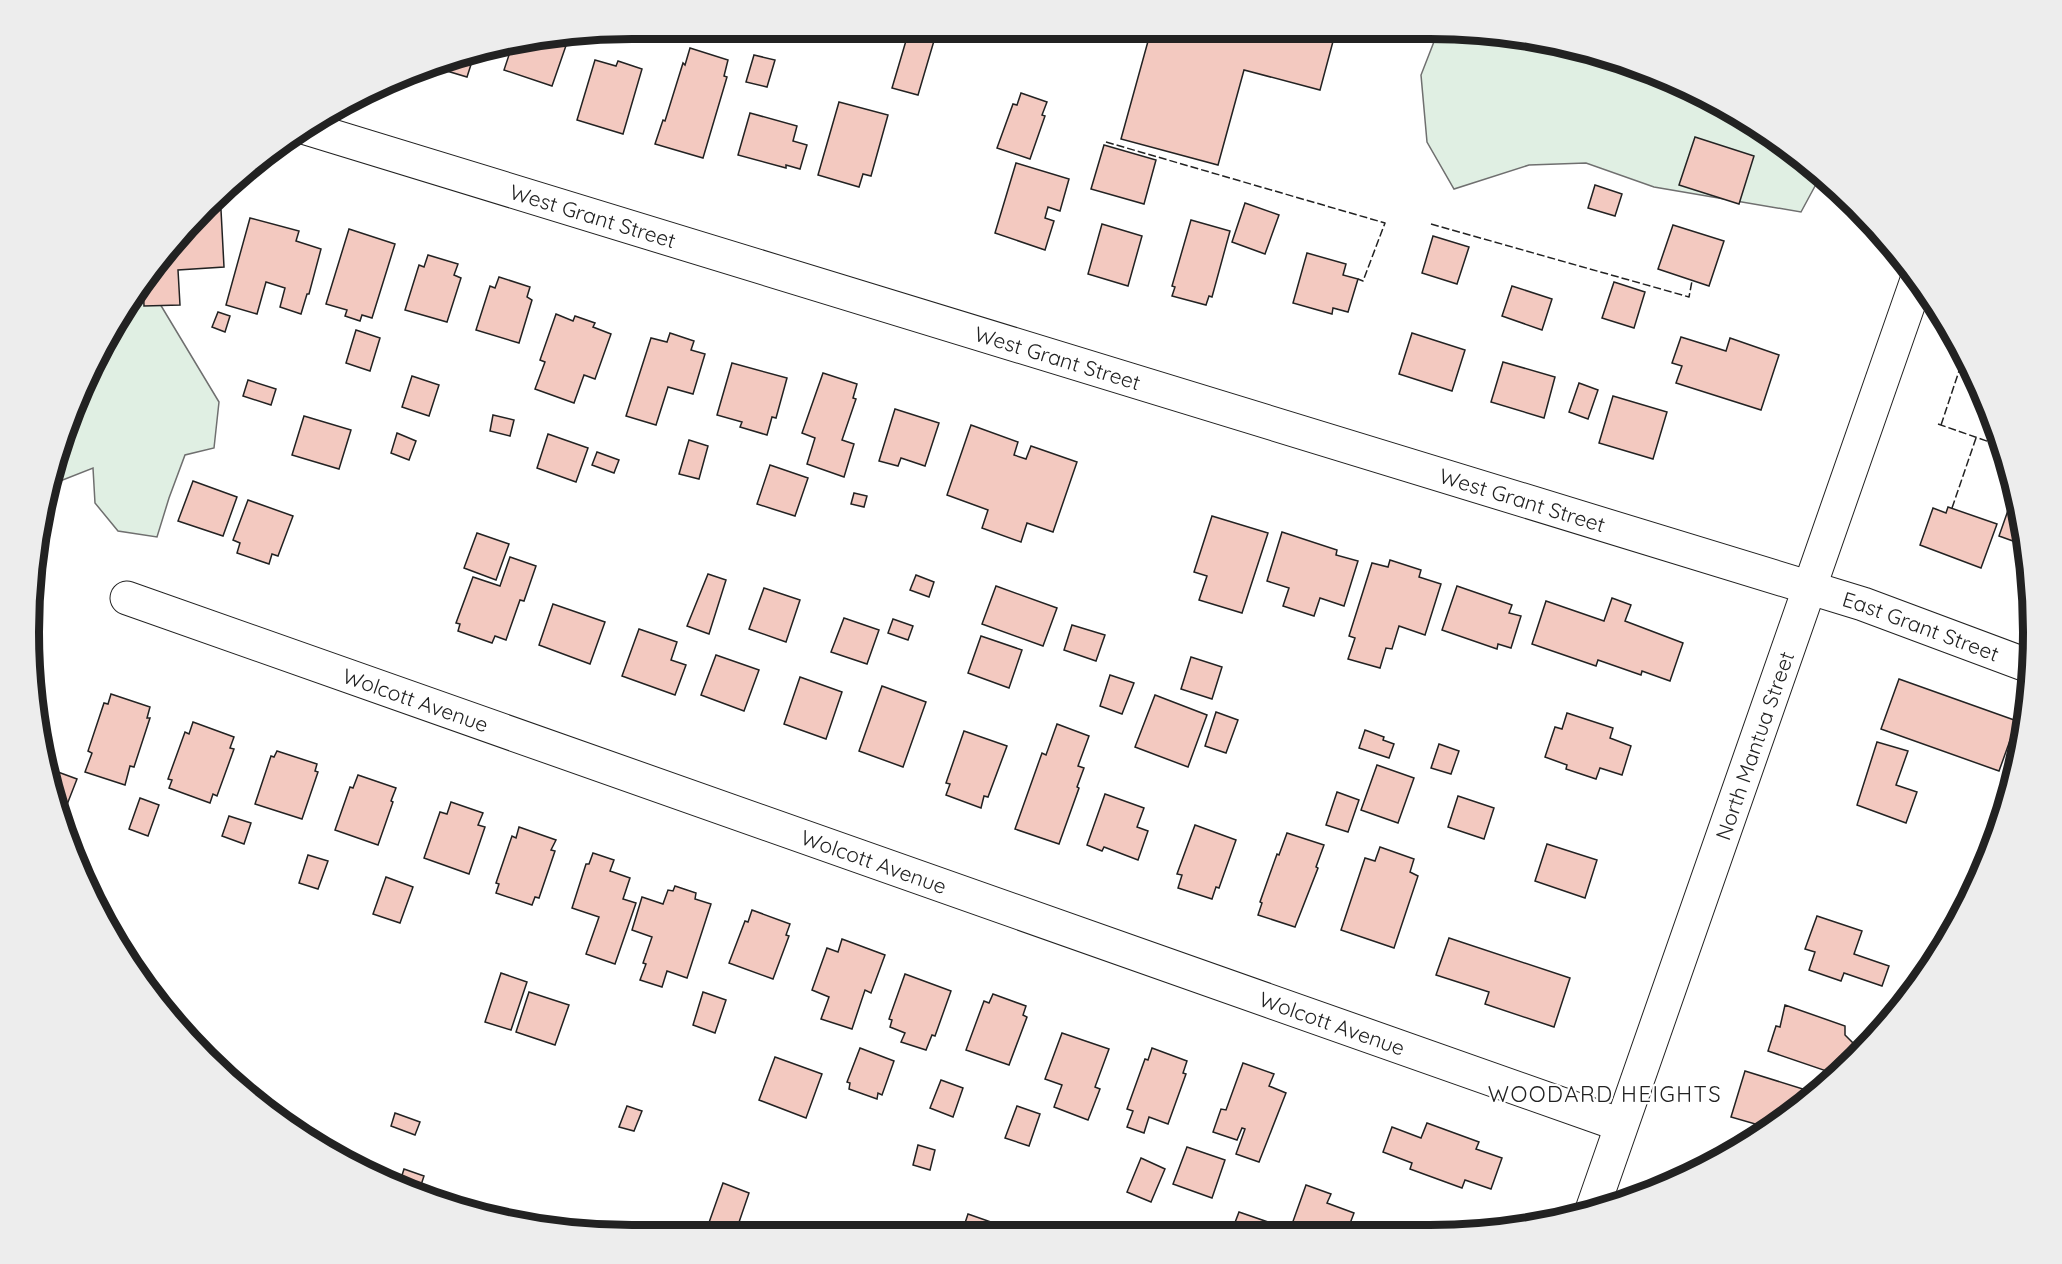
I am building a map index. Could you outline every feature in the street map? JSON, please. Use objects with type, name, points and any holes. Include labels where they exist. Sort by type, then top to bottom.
[{"type":"street","name":"West Grant Street","points":[[315,131],[969,329],[1809,588]]},
{"type":"street","name":"North Mantua Street","points":[[1595,1202],[1914,290]]},
{"type":"street","name":"East Grant Street","points":[[1809,588],[1874,608],[2022,663]]},
{"type":"street","name":"Wolcott Avenue","points":[[127,598],[1622,1125]]},
{"type":"green space","points":[[1435,39],[1507,44],[1583,59],[1657,84],[1727,118],[1817,183],[1801,212],[1654,187],[1586,163],[1529,165],[1454,189],[1427,142],[1421,75]]},
{"type":"green space","points":[[150,288],[219,402],[214,448],[185,455],[157,537],[118,531],[95,503],[93,468],[58,482],[70,441],[100,370],[118,335]]},
{"type":"building","points":[[907,39],[935,39],[918,95],[892,88]]},
{"type":"building","points":[[1149,39],[1334,39],[1320,90],[1244,70],[1218,165],[1121,139]]},
{"type":"building","points":[[567,43],[552,86],[504,70],[510,51]]},
{"type":"building","points":[[690,48],[728,60],[724,76],[727,77],[703,158],[655,144]]},
{"type":"building","points":[[754,55],[775,60],[767,87],[746,82]]},
{"type":"building","points":[[595,60],[616,66],[618,61],[642,69],[623,134],[577,120]]},
{"type":"building","points":[[472,61],[467,77],[442,70]]},
{"type":"building","points":[[1021,93],[1047,102],[1042,115],[1045,116],[1030,159],[997,148],[1013,104],[1017,105]]},
{"type":"building","points":[[839,102],[888,115],[871,176],[863,174],[859,187],[818,175]]},
{"type":"building","points":[[750,113],[797,126],[793,141],[807,145],[800,169],[786,165],[786,168],[738,155]]},
{"type":"building","points":[[1695,137],[1754,156],[1739,204],[1679,185]]},
{"type":"building","points":[[1104,145],[1156,160],[1144,204],[1091,189]]},
{"type":"building","points":[[1016,163],[1069,179],[1060,211],[1048,207],[1045,218],[1054,221],[1045,250],[995,233]]},
{"type":"building","points":[[1595,185],[1622,194],[1615,216],[1588,208]]},
{"type":"building","points":[[1245,203],[1279,215],[1265,254],[1232,242]]},
{"type":"building","points":[[221,210],[224,267],[178,270],[180,305],[144,306],[144,297],[162,271],[186,241],[216,211]]},
{"type":"building","points":[[250,218],[299,231],[296,241],[321,249],[301,314],[280,307],[285,288],[266,282],[257,314],[226,305]]},
{"type":"building","points":[[1191,220],[1230,231],[1212,297],[1209,296],[1206,305],[1172,296],[1175,287],[1172,286]]},
{"type":"building","points":[[1102,224],[1142,236],[1128,286],[1088,274]]},
{"type":"building","points":[[1673,225],[1724,241],[1709,286],[1658,269]]},
{"type":"building","points":[[349,229],[395,244],[372,318],[362,315],[360,321],[345,316],[347,310],[326,304]]},
{"type":"building","points":[[1433,236],[1469,247],[1457,284],[1422,273]]},
{"type":"building","points":[[1307,253],[1346,264],[1343,275],[1358,279],[1348,312],[1333,308],[1332,314],[1293,303]]},
{"type":"building","points":[[428,255],[458,264],[454,275],[461,278],[447,322],[405,310],[419,265],[424,267]]},
{"type":"building","points":[[499,277],[530,287],[527,297],[532,300],[519,343],[476,330],[490,286],[495,288]]},
{"type":"building","points":[[1614,282],[1645,292],[1634,328],[1602,318]]},
{"type":"building","points":[[1512,286],[1552,299],[1542,330],[1502,316]]},
{"type":"building","points":[[218,312],[230,316],[225,332],[212,327]]},
{"type":"building","points":[[556,314],[573,321],[575,316],[595,323],[593,327],[611,334],[595,379],[584,375],[574,403],[535,389],[545,362],[540,360]]},
{"type":"building","points":[[356,330],[380,338],[370,371],[346,363]]},
{"type":"building","points":[[670,333],[694,341],[691,350],[705,354],[693,394],[668,387],[656,425],[626,416],[651,338],[667,342]]},
{"type":"building","points":[[1412,333],[1465,350],[1452,391],[1399,374]]},
{"type":"building","points":[[1681,337],[1726,351],[1730,338],[1779,355],[1761,410],[1676,383],[1682,366],[1672,363]]},
{"type":"building","points":[[1503,362],[1555,377],[1544,418],[1491,402]]},
{"type":"building","points":[[732,363],[787,378],[776,418],[772,417],[767,435],[740,427],[742,422],[717,415]]},
{"type":"building","points":[[823,373],[857,384],[853,398],[856,399],[842,440],[854,444],[844,477],[807,464],[815,438],[802,433]]},
{"type":"building","points":[[412,376],[439,385],[429,416],[402,407]]},
{"type":"building","points":[[248,380],[276,389],[271,405],[243,396]]},
{"type":"building","points":[[1579,383],[1598,390],[1588,419],[1569,412]]},
{"type":"building","points":[[1613,396],[1667,412],[1653,459],[1599,443]]},
{"type":"building","points":[[895,409],[939,423],[925,466],[901,458],[898,466],[879,461]]},
{"type":"building","points":[[493,415],[514,420],[510,436],[490,431]]},
{"type":"building","points":[[304,416],[351,430],[339,469],[292,455]]},
{"type":"building","points":[[971,425],[1018,442],[1014,455],[1026,459],[1031,446],[1077,462],[1053,532],[1027,523],[1021,542],[982,528],[988,510],[947,495]]},
{"type":"building","points":[[397,433],[416,441],[409,460],[391,453]]},
{"type":"building","points":[[548,434],[588,448],[576,482],[537,468]]},
{"type":"building","points":[[689,440],[708,446],[699,479],[679,474]]},
{"type":"building","points":[[597,452],[619,460],[614,473],[592,465]]},
{"type":"building","points":[[770,465],[808,478],[795,516],[757,504]]},
{"type":"building","points":[[193,481],[237,497],[223,536],[178,521]]},
{"type":"building","points":[[854,493],[867,496],[864,507],[851,504]]},
{"type":"building","points":[[248,500],[293,516],[278,556],[272,554],[269,564],[237,553],[240,543],[233,540]]},
{"type":"building","points":[[2010,506],[2016,542],[1999,536]]},
{"type":"building","points":[[1948,507],[1997,524],[1981,568],[1920,545],[1933,508],[1946,513]]},
{"type":"building","points":[[1212,516],[1268,533],[1242,613],[1199,600],[1207,576],[1194,572]]},
{"type":"building","points":[[1282,532],[1337,550],[1336,555],[1358,561],[1344,606],[1320,598],[1314,616],[1283,606],[1289,588],[1267,581]]},
{"type":"building","points":[[477,533],[509,544],[496,580],[464,568]]},
{"type":"building","points":[[510,557],[536,566],[524,601],[520,600],[506,640],[495,636],[492,643],[458,631],[460,624],[456,623],[473,577],[500,586]]},
{"type":"building","points":[[1390,560],[1421,570],[1419,577],[1441,584],[1425,635],[1399,626],[1392,649],[1386,648],[1380,668],[1348,659],[1355,638],[1349,636],[1372,563],[1388,567]]},
{"type":"building","points":[[708,574],[726,580],[709,634],[687,626]]},
{"type":"building","points":[[916,575],[934,582],[929,597],[910,590]]},
{"type":"building","points":[[996,586],[1057,608],[1043,646],[982,624]]},
{"type":"building","points":[[1457,586],[1512,605],[1509,613],[1521,616],[1511,648],[1498,644],[1497,649],[1442,630]]},
{"type":"building","points":[[764,588],[800,600],[786,642],[749,629]]},
{"type":"building","points":[[1612,598],[1631,605],[1625,621],[1683,643],[1670,681],[1642,671],[1641,675],[1598,660],[1596,666],[1532,644],[1546,601],[1604,621]]},
{"type":"building","points":[[553,604],[605,622],[590,664],[539,645]]},
{"type":"building","points":[[844,618],[879,630],[867,664],[831,652]]},
{"type":"building","points":[[893,619],[913,626],[908,640],[888,633]]},
{"type":"building","points":[[1072,625],[1105,635],[1096,661],[1064,650]]},
{"type":"building","points":[[639,629],[677,642],[671,660],[686,665],[675,695],[622,676]]},
{"type":"building","points":[[981,636],[1022,650],[1009,688],[968,673]]},
{"type":"building","points":[[716,655],[759,670],[744,711],[701,695]]},
{"type":"building","points":[[1191,657],[1222,667],[1212,699],[1181,689]]},
{"type":"building","points":[[1110,675],[1134,683],[1122,714],[1100,706]]},
{"type":"building","points":[[800,677],[842,692],[826,739],[784,724]]},
{"type":"building","points":[[1899,679],[2016,721],[1999,771],[1881,729]]},
{"type":"building","points":[[882,686],[926,702],[903,767],[859,751]]},
{"type":"building","points":[[111,694],[150,707],[147,718],[150,718],[134,767],[130,766],[125,785],[85,772],[92,753],[88,751],[104,703],[108,704]]},
{"type":"building","points":[[1155,695],[1207,715],[1188,767],[1135,747]]},
{"type":"building","points":[[1216,712],[1238,720],[1226,753],[1205,746]]},
{"type":"building","points":[[1567,713],[1613,728],[1610,738],[1631,746],[1622,775],[1600,768],[1596,779],[1566,769],[1567,765],[1545,757],[1555,727],[1562,729]]},
{"type":"building","points":[[193,722],[234,737],[230,748],[234,749],[217,796],[213,794],[210,803],[169,788],[172,780],[168,779],[185,732],[189,734]]},
{"type":"building","points":[[1057,724],[1089,736],[1078,766],[1084,768],[1077,787],[1079,788],[1059,844],[1015,829],[1042,753],[1046,755]]},
{"type":"building","points":[[1365,730],[1384,737],[1383,740],[1394,744],[1389,758],[1359,748]]},
{"type":"building","points":[[964,731],[1007,746],[988,797],[984,796],[981,808],[946,795],[950,784],[946,783]]},
{"type":"building","points":[[1877,742],[1908,751],[1896,785],[1917,792],[1906,823],[1857,805]]},
{"type":"building","points":[[1439,744],[1459,751],[1451,774],[1431,768]]},
{"type":"building","points":[[277,751],[317,764],[315,771],[318,772],[302,819],[255,804],[271,756],[274,757]]},
{"type":"building","points":[[1377,765],[1414,778],[1398,823],[1361,810]]},
{"type":"building","points":[[56,771],[77,779],[66,808]]},
{"type":"building","points":[[358,775],[396,788],[378,845],[335,830],[350,787],[353,788]]},
{"type":"building","points":[[1337,792],[1359,800],[1348,832],[1326,825]]},
{"type":"building","points":[[1105,794],[1144,808],[1137,827],[1148,831],[1138,860],[1104,847],[1102,851],[1087,845]]},
{"type":"building","points":[[1458,796],[1494,808],[1484,839],[1448,827]]},
{"type":"building","points":[[140,798],[159,805],[148,836],[129,829]]},
{"type":"building","points":[[451,802],[483,813],[478,825],[485,827],[469,874],[424,858],[440,812],[447,814]]},
{"type":"building","points":[[229,816],[251,823],[244,844],[222,836]]},
{"type":"building","points":[[1195,825],[1236,840],[1219,888],[1216,887],[1212,899],[1178,888],[1182,875],[1177,874]]},
{"type":"building","points":[[519,827],[556,840],[551,850],[555,851],[539,898],[535,897],[532,905],[496,893],[499,884],[496,883],[512,836],[516,838]]},
{"type":"building","points":[[1287,833],[1324,845],[1316,867],[1318,868],[1295,927],[1258,915],[1262,903],[1260,902]]},
{"type":"building","points":[[1547,844],[1597,860],[1585,898],[1535,881]]},
{"type":"building","points":[[1380,847],[1414,859],[1410,872],[1418,876],[1394,948],[1341,930],[1365,858],[1375,861]]},
{"type":"building","points":[[593,853],[614,860],[610,871],[630,878],[623,899],[636,903],[615,964],[586,954],[599,917],[572,908],[586,864],[589,864]]},
{"type":"building","points":[[308,855],[328,861],[318,889],[299,883]]},
{"type":"building","points":[[386,877],[413,887],[400,923],[373,914]]},
{"type":"building","points":[[675,886],[696,893],[695,899],[711,904],[687,978],[667,971],[662,987],[640,980],[652,937],[632,930],[642,897],[663,904],[668,890],[673,891]]},
{"type":"building","points":[[752,910],[790,924],[786,935],[789,936],[773,979],[729,963],[745,921],[748,922]]},
{"type":"building","points":[[1817,916],[1862,931],[1854,954],[1889,966],[1882,986],[1844,973],[1841,981],[1809,970],[1815,952],[1805,949]]},
{"type":"building","points":[[1449,938],[1570,978],[1554,1027],[1485,1004],[1489,992],[1436,975]]},
{"type":"building","points":[[842,939],[885,955],[871,993],[865,990],[852,1029],[821,1019],[829,997],[812,990],[827,948],[838,952]]},
{"type":"building","points":[[501,973],[527,982],[511,1030],[485,1022]]},
{"type":"building","points":[[905,974],[951,991],[935,1036],[932,1035],[926,1050],[901,1042],[905,1033],[890,1027],[892,1020],[889,1019]]},
{"type":"building","points":[[529,992],[569,1005],[555,1045],[516,1032]]},
{"type":"building","points":[[703,992],[726,1000],[715,1033],[693,1025]]},
{"type":"building","points":[[993,994],[1026,1006],[1023,1015],[1027,1017],[1009,1065],[966,1050],[984,1001],[989,1003]]},
{"type":"building","points":[[1785,1005],[1845,1026],[1845,1035],[1855,1045],[1828,1071],[1768,1051],[1776,1026],[1780,1027]]},
{"type":"building","points":[[1062,1033],[1109,1049],[1095,1087],[1100,1089],[1088,1120],[1054,1107],[1062,1085],[1045,1079]]},
{"type":"building","points":[[860,1048],[894,1061],[882,1095],[878,1093],[877,1099],[849,1089],[850,1083],[847,1082]]},
{"type":"building","points":[[1152,1048],[1187,1061],[1183,1073],[1186,1074],[1168,1124],[1149,1117],[1144,1133],[1127,1127],[1133,1111],[1127,1109],[1145,1059],[1148,1060]]},
{"type":"building","points":[[775,1057],[822,1074],[806,1118],[759,1100]]},
{"type":"building","points":[[1243,1063],[1274,1074],[1269,1086],[1286,1093],[1259,1162],[1236,1154],[1245,1129],[1242,1128],[1237,1140],[1213,1132],[1221,1109],[1226,1110]]},
{"type":"building","points":[[1745,1071],[1806,1090],[1759,1125],[1731,1117]]},
{"type":"building","points":[[941,1080],[963,1088],[953,1117],[930,1108]]},
{"type":"building","points":[[627,1106],[642,1111],[634,1131],[619,1127]]},
{"type":"building","points":[[1017,1106],[1040,1114],[1029,1146],[1005,1138]]},
{"type":"building","points":[[395,1113],[420,1122],[415,1135],[391,1126]]},
{"type":"building","points":[[1427,1123],[1479,1142],[1476,1149],[1502,1158],[1491,1189],[1465,1180],[1462,1188],[1410,1169],[1412,1163],[1383,1152],[1392,1127],[1421,1138]]},
{"type":"building","points":[[918,1145],[935,1150],[930,1170],[913,1165]]},
{"type":"building","points":[[1187,1147],[1225,1160],[1212,1198],[1173,1184]]},
{"type":"building","points":[[1141,1158],[1165,1169],[1151,1202],[1127,1192]]},
{"type":"building","points":[[404,1169],[424,1176],[421,1186],[401,1178]]},
{"type":"building","points":[[723,1183],[749,1193],[738,1225],[708,1225]]},
{"type":"building","points":[[1306,1185],[1331,1194],[1327,1203],[1354,1213],[1349,1225],[1292,1225]]},
{"type":"building","points":[[1239,1212],[1277,1225],[1234,1225]]},
{"type":"building","points":[[968,1214],[999,1225],[964,1225]]},
{"type":"fence","points":[[1106,142],[1385,223],[1363,281],[1358,279]]},
{"type":"fence","points":[[1431,224],[1689,297],[1692,281]]},
{"type":"fence","points":[[1941,425],[1960,367]]},
{"type":"fence","points":[[1938,424],[1993,443]]},
{"type":"fence","points":[[1952,508],[1976,438]]},
{"type":"district","name":"WOODARD HEIGHTS","points":[[1605,1094]]}]
